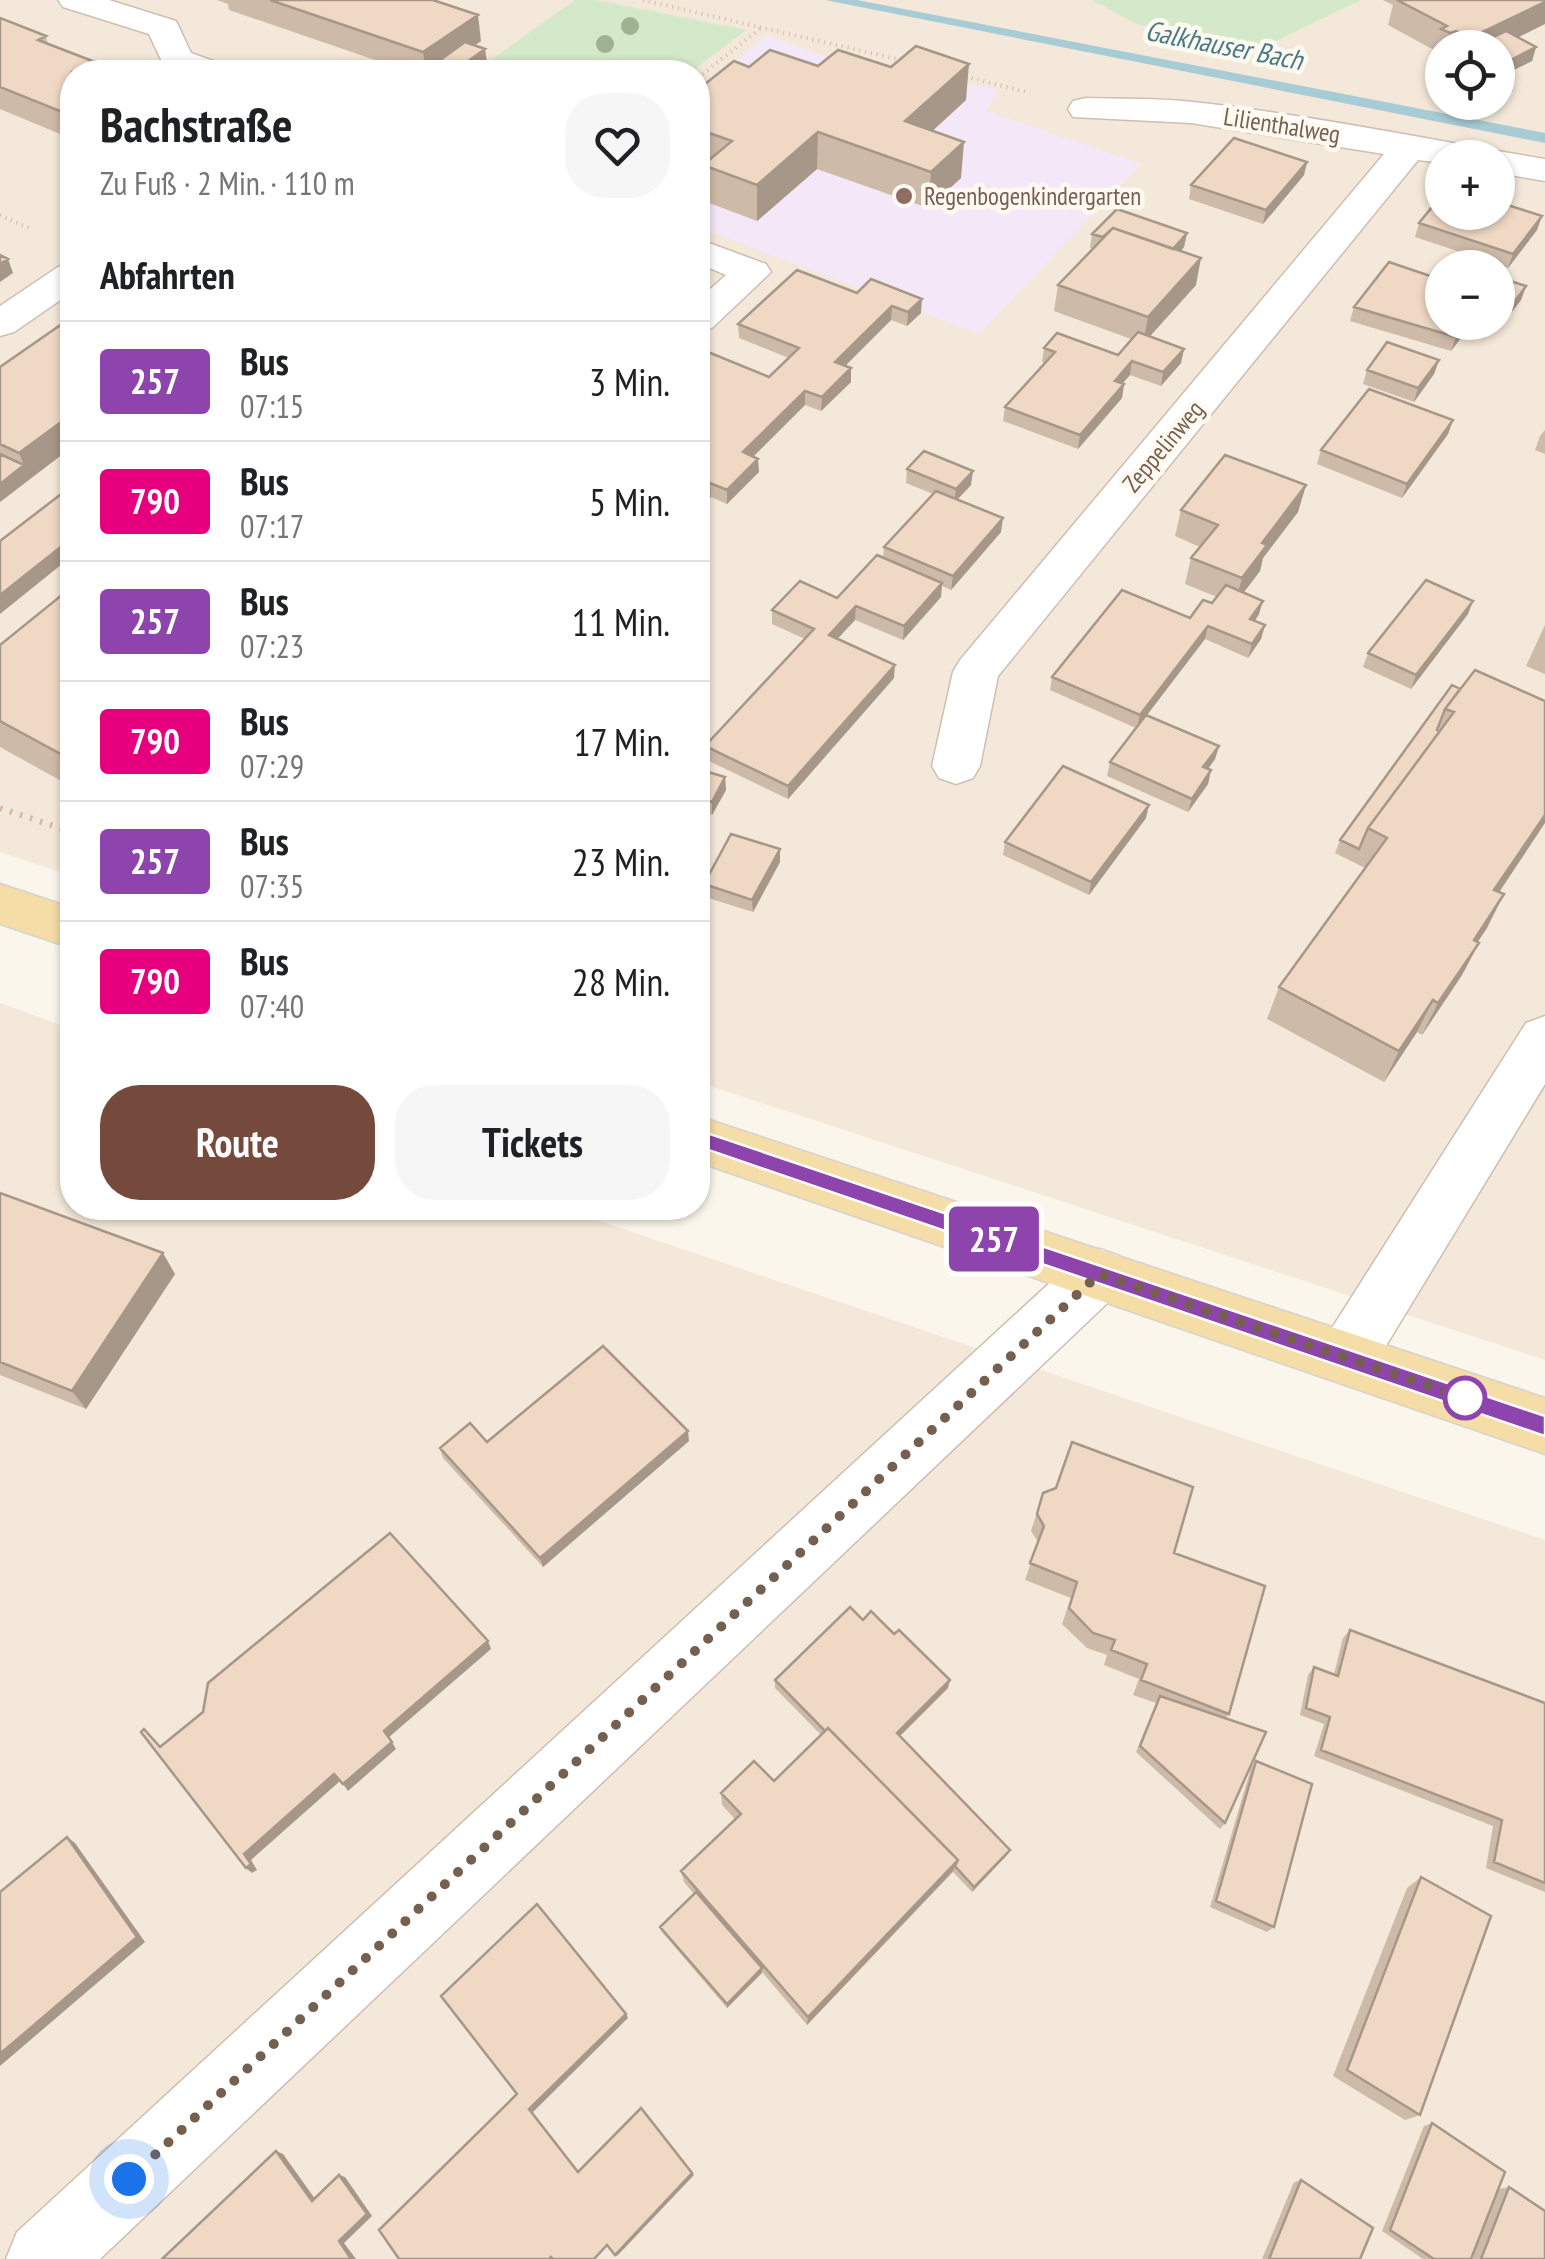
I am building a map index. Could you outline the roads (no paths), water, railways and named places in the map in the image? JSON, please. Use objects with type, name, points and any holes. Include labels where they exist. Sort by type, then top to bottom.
[{"type":"main road","points":[[0,904],[60,924]]},
{"type":"main road","points":[[710,1143],[1545,1426]]},
{"type":"street","points":[[75,0],[164,28],[179,60]]},
{"type":"street","name":"Lilienthalweg","points":[[1086,109],[1191,112],[1425,148]]},
{"type":"street","name":"Zeppelinweg","points":[[956,766],[976,672],[1411,145]]},
{"type":"street","points":[[1515,165],[1545,170]]},
{"type":"street","points":[[710,255],[752,272],[710,309]]},
{"type":"street","points":[[0,324],[60,283]]},
{"type":"street","points":[[1346,1358],[1545,1038]]},
{"type":"street","points":[[44,2259],[1099,1274]]},
{"type":"waterway","name":"Galkhauser Bach","points":[[833,0],[1545,138]]},
{"type":"place","name":"Regenbogenkindergarten","points":[[904,196]]}]
